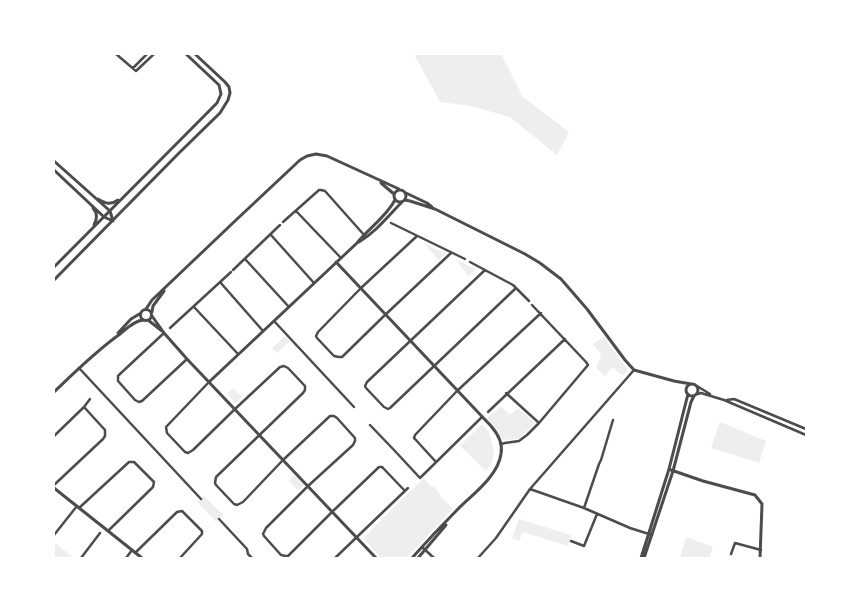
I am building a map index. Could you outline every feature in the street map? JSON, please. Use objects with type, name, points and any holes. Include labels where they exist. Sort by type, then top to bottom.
[{"type":"street","points":[[116,54],[136,71],[154,54]]},
{"type":"street","points":[[133,68],[147,54]]},
{"type":"street","points":[[54,267],[216,105],[220,98],[221,91],[219,85],[186,54]]},
{"type":"street","points":[[54,280],[220,113],[226,104],[230,93],[229,87],[195,54]]},
{"type":"street","points":[[54,392],[131,319],[146,309],[152,300],[289,170],[307,156],[316,154],[327,156],[403,190],[435,209]]},
{"type":"street","points":[[54,161],[110,211],[113,221]]},
{"type":"street","points":[[54,170],[104,217],[113,221]]},
{"type":"street","points":[[365,236],[390,208],[395,200],[394,194],[376,179]]},
{"type":"street","points":[[394,194],[399,189]]},
{"type":"street","points":[[86,190],[104,203],[108,204],[114,203],[123,197]]},
{"type":"street","points":[[283,222],[319,190],[323,190],[365,236]]},
{"type":"street","points":[[405,491],[382,467],[378,467],[288,556],[281,555],[264,536],[264,531],[308,486],[354,443],[355,438],[337,418],[330,416],[283,460],[240,504],[234,504],[216,485],[216,477],[304,392],[305,386],[286,367],[280,367],[191,452],[188,453],[185,452],[167,433],[166,427],[238,354],[336,262],[385,220],[407,197],[406,193]]},
{"type":"street","points":[[395,200],[398,202],[410,201],[435,209],[540,262],[561,279],[587,309],[624,360],[634,370],[674,381],[694,384],[712,395],[806,435]]},
{"type":"street","points":[[87,201],[97,216],[91,230]]},
{"type":"street","points":[[296,211],[341,258]]},
{"type":"street","points":[[391,223],[465,260]]},
{"type":"street","points":[[170,328],[246,259],[280,225]]},
{"type":"street","points":[[270,235],[314,283]]},
{"type":"street","points":[[417,236],[360,288],[318,332],[316,336],[317,338],[334,356],[342,357],[451,253]]},
{"type":"street","points":[[246,259],[289,307]]},
{"type":"street","points":[[336,262],[495,431],[501,444],[501,455],[499,461],[496,468],[484,484],[458,509],[412,558]]},
{"type":"street","points":[[470,262],[513,285],[529,301]]},
{"type":"street","points":[[485,270],[367,382],[365,386],[366,388],[384,407],[390,408],[516,288]]},
{"type":"street","points":[[220,282],[263,331]]},
{"type":"street","points":[[109,341],[128,327],[141,320],[150,319],[153,306],[170,283]]},
{"type":"street","points":[[501,444],[519,441],[524,438],[539,423],[588,365],[565,338],[532,305]]},
{"type":"street","points":[[194,307],[238,354]]},
{"type":"street","points":[[146,309],[150,310],[164,333],[187,359],[376,558]]},
{"type":"street","points":[[141,313],[141,317],[164,333]]},
{"type":"street","points":[[436,462],[414,436],[457,391],[541,313]]},
{"type":"street","points":[[274,321],[354,407]]},
{"type":"street","points":[[164,333],[118,376],[118,381],[135,400],[139,402],[142,401],[187,359]]},
{"type":"street","points":[[488,412],[506,393],[565,338]]},
{"type":"street","points":[[79,368],[200,499]]},
{"type":"street","points":[[478,558],[496,538],[530,489],[634,370]]},
{"type":"street","points":[[671,470],[688,394],[686,388],[674,381]]},
{"type":"street","points":[[686,388],[691,384]]},
{"type":"street","points":[[697,386],[698,394]]},
{"type":"street","points":[[506,393],[539,423]]},
{"type":"street","points":[[644,558],[690,402],[694,396],[701,393],[712,395]]},
{"type":"street","points":[[688,394],[694,396]]},
{"type":"street","points":[[54,436],[84,407],[90,399]]},
{"type":"street","points":[[726,401],[734,399],[806,429]]},
{"type":"street","points":[[84,407],[105,430],[103,439],[54,486],[142,558]]},
{"type":"street","points":[[370,425],[420,478],[482,417]]},
{"type":"street","points":[[584,508],[613,420]]},
{"type":"street","points":[[54,534],[78,507],[129,462],[134,462],[154,482],[153,487],[108,531]]},
{"type":"street","points":[[671,470],[703,481],[755,495],[762,504],[760,558]]},
{"type":"street","points":[[335,558],[408,488]]},
{"type":"street","points":[[530,489],[584,508],[630,528],[651,535]]},
{"type":"street","points":[[418,558],[458,509]]},
{"type":"street","points":[[126,558],[177,512],[182,511],[202,531],[202,534],[180,558]]},
{"type":"street","points":[[571,541],[584,546],[597,514]]},
{"type":"street","points":[[219,519],[247,549],[248,554],[252,558]]},
{"type":"street","points":[[81,558],[100,533]]},
{"type":"street","points":[[641,558],[651,535]]},
{"type":"street","points":[[731,554],[735,542],[761,550]]},
{"type":"street","points":[[422,547],[434,558]]},
{"type":"shaded area","points":[[414,54],[501,54],[523,97],[569,132],[557,155],[510,117],[471,106],[440,102]]},
{"type":"shaded area","points":[[424,244],[446,253],[439,260]]},
{"type":"shaded area","points":[[456,259],[476,270],[468,276]]},
{"type":"shaded area","points":[[285,336],[290,341],[277,353],[272,348]]},
{"type":"shaded area","points":[[604,337],[628,370],[623,376],[612,367],[605,376],[596,368],[601,354],[593,344]]},
{"type":"shaded area","points":[[233,388],[242,397],[236,403],[227,394]]},
{"type":"shaded area","points":[[501,406],[510,415],[518,408],[535,423],[519,439],[502,440],[496,429],[486,419]]},
{"type":"shaded area","points":[[720,422],[766,441],[759,463],[711,448]]},
{"type":"shaded area","points":[[482,424],[489,432],[494,451],[492,463],[486,471],[460,446]]},
{"type":"shaded area","points":[[294,475],[304,485],[298,490],[289,481]]},
{"type":"shaded area","points":[[424,478],[453,509],[406,558],[381,558],[363,538]]},
{"type":"shaded area","points":[[204,496],[223,515],[216,522],[197,502]]},
{"type":"shaded area","points":[[519,519],[571,535],[568,546],[523,532],[519,541],[512,538]]},
{"type":"shaded area","points":[[686,537],[713,547],[709,558],[680,558]]},
{"type":"shaded area","points":[[54,542],[74,558],[54,558]]}]
